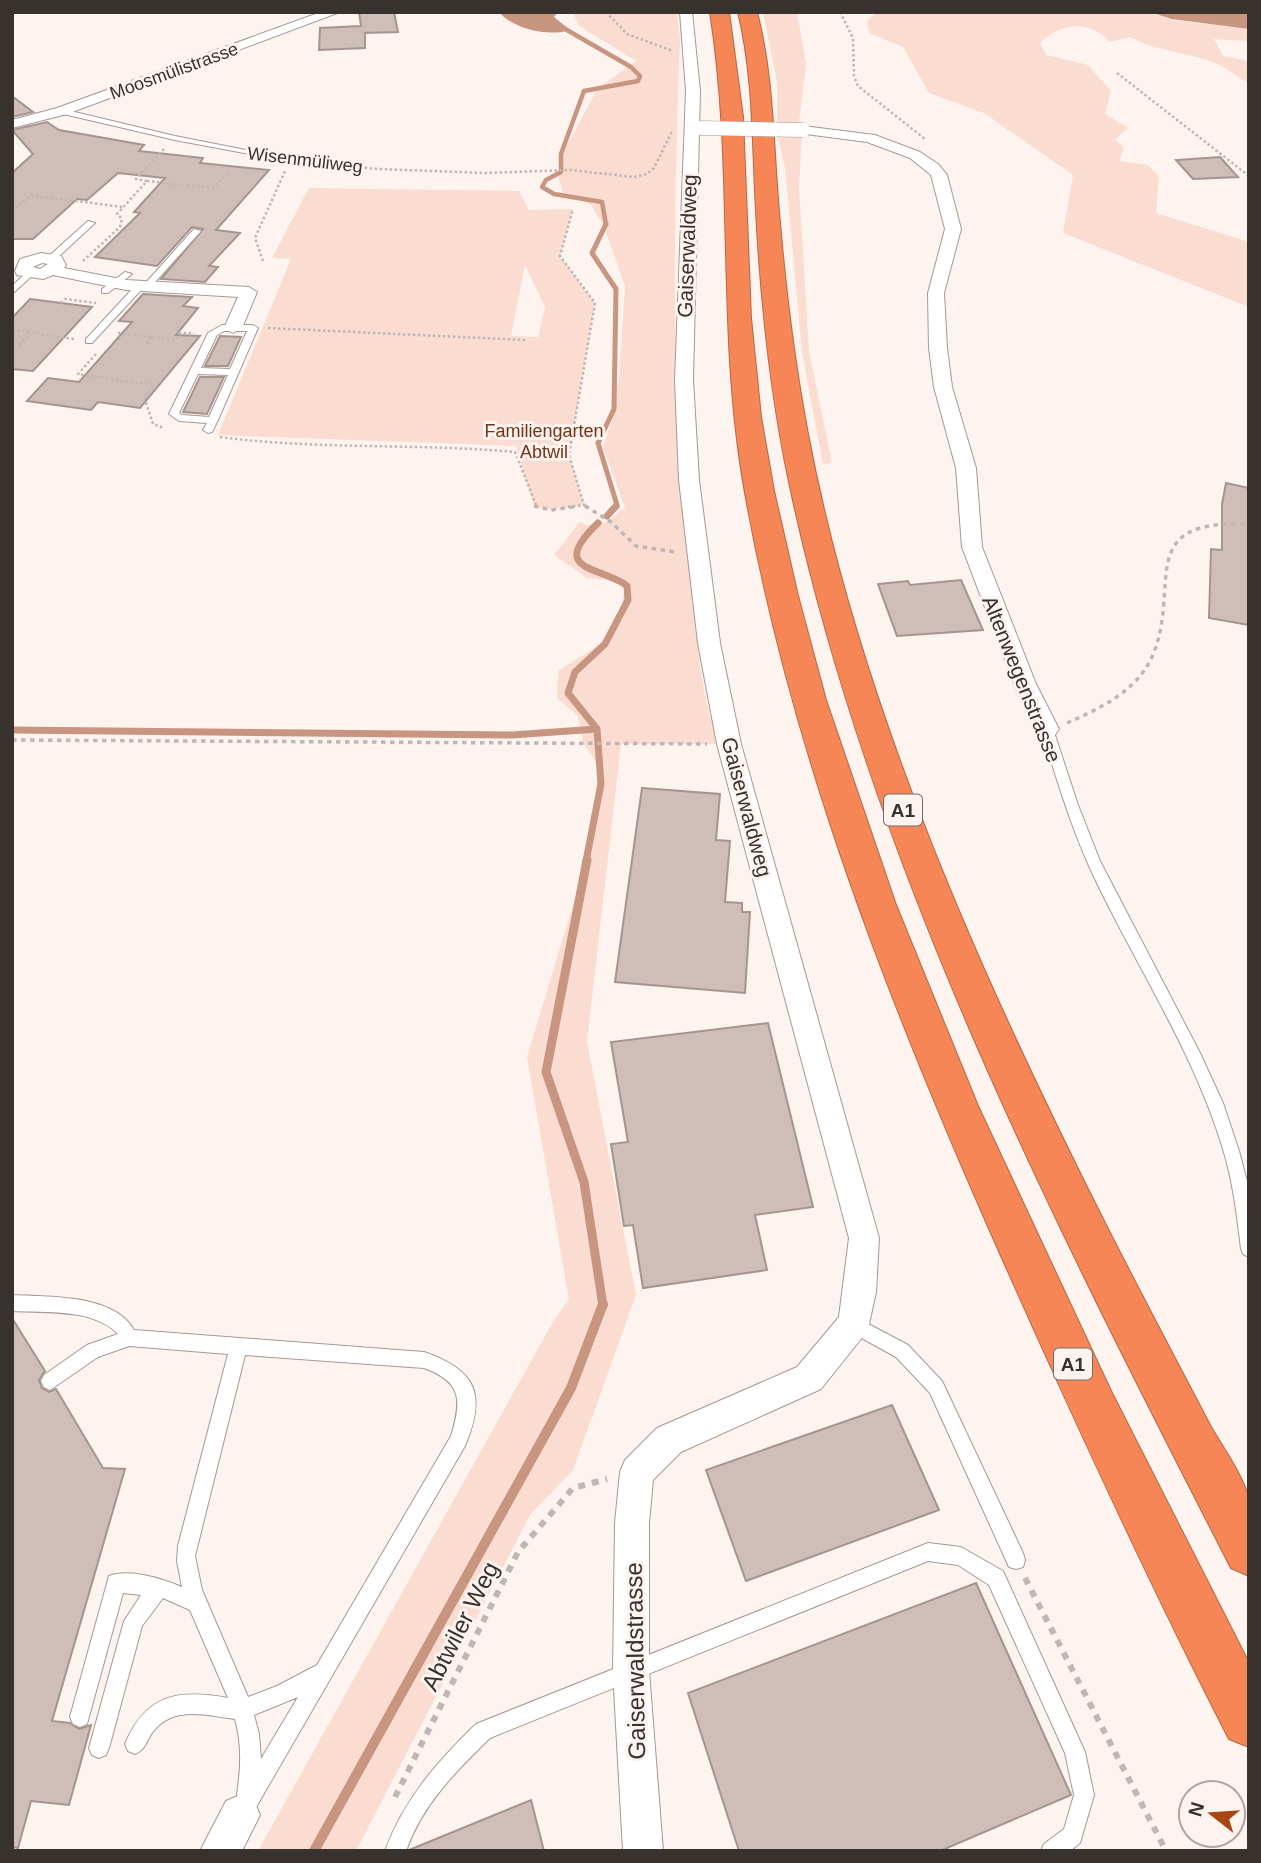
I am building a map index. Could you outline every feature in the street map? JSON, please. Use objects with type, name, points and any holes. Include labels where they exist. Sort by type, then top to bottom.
[{"type":"highway","name":"A1","points":[[719,12],[730,92],[738,311],[749,430],[772,555],[819,730],[874,892],[995,1195],[1143,1511],[1249,1719]]},
{"type":"highway","name":"A1","points":[[747,12],[763,112],[767,205],[786,392],[817,538],[859,685],[924,864],[1013,1075],[1080,1221],[1249,1550]]},
{"type":"street","name":"Moosmülistrasse","points":[[12,124],[62,111],[334,12]]},
{"type":"street","name":"Gaiserwaldweg","points":[[637,1472],[669,1440],[809,1378],[853,1324],[860,1292],[864,1238],[729,744],[709,643],[689,480],[684,380],[694,128],[686,12]]},
{"type":"street","points":[[694,128],[803,130],[870,138],[915,155],[933,167]]},
{"type":"street","name":"Altenwegenstrasse","points":[[933,167],[944,187],[953,229],[936,293],[938,348],[943,387],[966,468],[972,547],[1025,684],[1047,729]]},
{"type":"street","points":[[23,266],[41,258],[108,288],[137,284],[249,292],[233,328]]},
{"type":"street","name":"Gaiserwaldstrasse","points":[[637,1472],[632,1522],[631,1671],[643,1851]]},
{"type":"street","points":[[220,1851],[240,1815]]},
{"type":"lane","name":"Wisenmüliweg","points":[[62,111],[175,138],[292,160]]},
{"type":"lane","points":[[53,264],[91,223]]},
{"type":"lane","points":[[89,341],[137,284],[197,232]]},
{"type":"lane","points":[[12,291],[23,266]]},
{"type":"lane","points":[[222,328],[253,328],[210,425],[179,418],[174,414],[213,333],[222,328]]},
{"type":"lane","points":[[195,371],[234,372]]},
{"type":"lane","name":"Altenwegenstrasse","points":[[1047,729],[1058,768],[1093,860],[1186,1039],[1218,1117],[1238,1181],[1249,1249]]},
{"type":"lane","points":[[12,1303],[84,1308],[99,1312],[124,1325],[130,1339]]},
{"type":"lane","points":[[853,1324],[902,1351],[936,1387],[1016,1560]]},
{"type":"lane","points":[[50,1381],[93,1351],[130,1339],[424,1360],[446,1366],[461,1382],[469,1409],[459,1440],[240,1815]]},
{"type":"lane","points":[[239,1345],[186,1559],[195,1602],[241,1709],[250,1740],[251,1779],[240,1815]]},
{"type":"lane","points":[[395,1851],[401,1831],[445,1768],[483,1731],[928,1552],[961,1556],[996,1578],[1075,1752],[1084,1795],[1073,1836],[1051,1851]]},
{"type":"lane","points":[[80,1717],[116,1583],[159,1587],[195,1602]]},
{"type":"lane","points":[[99,1748],[134,1621],[159,1587]]},
{"type":"lane","points":[[135,1744],[142,1729],[159,1710],[176,1703],[241,1709],[290,1693],[324,1672]]},
{"type":"path","points":[[606,12],[621,29],[638,40],[659,48],[691,54]]},
{"type":"path","points":[[840,12],[853,38],[854,76],[858,86],[868,97],[913,127],[928,142],[936,159],[933,167]]},
{"type":"path","points":[[1117,73],[1249,176]]},
{"type":"path","name":"Wisenmüliweg","points":[[292,160],[365,168],[458,172],[570,170],[634,177],[647,174],[654,168],[674,128],[694,128]]},
{"type":"path","points":[[175,138],[136,179],[213,188],[229,172]]},
{"type":"path","points":[[263,261],[255,238],[265,209],[292,160]]},
{"type":"path","points":[[80,264],[120,227],[122,219],[117,214],[147,181]]},
{"type":"path","points":[[12,212],[31,195],[122,206]]},
{"type":"path","points":[[573,209],[560,256],[595,303],[569,455],[584,505]]},
{"type":"path","points":[[61,303],[65,299],[121,306]]},
{"type":"path","points":[[253,328],[526,340]]},
{"type":"path","points":[[12,330],[89,341],[101,348],[78,374],[153,385],[144,397],[153,424]]},
{"type":"path","points":[[99,330],[175,340],[181,333],[197,333]]},
{"type":"path","points":[[19,345],[31,333]]},
{"type":"path","points":[[146,345],[152,337]]},
{"type":"path","points":[[76,381],[82,375]]},
{"type":"path","points":[[210,425],[216,437],[239,441],[480,448],[515,452],[534,507],[551,510],[584,505],[611,522],[636,546],[699,555]]},
{"type":"path","points":[[1047,729],[1080,717],[1112,700],[1129,687],[1150,660],[1158,635],[1163,579],[1177,539],[1194,528],[1214,523],[1249,524]]},
{"type":"path","points":[[12,740],[729,744]]},
{"type":"path","name":"Abtwiler Weg","points":[[393,1801],[518,1552],[573,1488],[637,1472]]},
{"type":"path","points":[[1016,1560],[1166,1851]]},
{"type":"green space","points":[[573,12],[677,12],[680,39],[675,311],[679,447],[700,664],[707,705],[719,744],[621,744],[587,1042],[636,1295],[573,1470],[530,1515],[356,1851],[258,1851],[554,1320],[569,1300],[527,1057],[588,856],[599,766],[583,743],[578,716],[557,698],[558,671],[607,637],[619,616],[625,582],[587,578],[554,555],[580,522],[588,526],[606,522],[625,508],[603,447],[613,418],[619,380],[625,286],[604,227],[591,205],[563,193],[559,179],[559,160],[598,88],[636,61],[579,26]]},
{"type":"green space","points":[[763,12],[797,12],[806,64],[798,131],[802,133],[799,187],[809,351],[832,463],[823,464],[802,352],[785,168],[777,134],[777,82]]},
{"type":"green space","points":[[876,12],[1149,12],[1171,20],[1249,29],[1249,41],[1214,39],[1223,56],[1249,61],[1249,83],[1204,59],[1130,37],[1110,42],[1085,27],[1075,26],[1057,31],[1040,43],[1046,55],[1088,65],[1111,91],[1105,114],[1128,128],[1115,139],[1124,148],[1119,161],[1148,165],[1159,176],[1156,213],[1249,242],[1249,307],[1063,233],[1073,175],[984,113],[929,93],[903,47],[869,33],[867,21]]},
{"type":"green space","name":"Familiengarten Abtwil","points":[[309,188],[519,191],[529,210],[573,209],[560,256],[595,303],[569,455],[584,505],[551,510],[534,507],[516,446],[218,435],[291,259],[272,258]],"holes":[[[525,265],[545,307],[538,337],[511,336]]]},
{"type":"shaded area","points":[[499,12],[558,12],[554,17],[570,30],[552,33],[532,30],[513,23]]},
{"type":"shaded area","points":[[1150,12],[1249,12],[1249,29],[1171,19]]},
{"type":"building","points":[[359,12],[394,12],[398,32],[365,33],[365,48],[319,50],[320,28],[361,26]]},
{"type":"building","points":[[12,96],[33,112],[12,117]]},
{"type":"building","points":[[47,122],[59,130],[144,145],[139,151],[203,158],[200,163],[269,170],[216,230],[240,233],[209,266],[218,267],[205,282],[161,279],[203,229],[192,227],[157,266],[95,257],[140,213],[134,212],[165,178],[118,173],[87,200],[77,199],[33,239],[12,239],[12,173],[33,154],[12,130]]},
{"type":"building","points":[[1220,157],[1238,177],[1193,179],[1176,160]]},
{"type":"building","points":[[143,294],[192,297],[183,306],[198,308],[176,335],[200,336],[140,408],[98,402],[91,410],[27,401],[48,378],[79,382],[132,322],[119,321]]},
{"type":"building","points":[[30,299],[92,307],[33,371],[12,369],[12,318]]},
{"type":"building","points":[[220,336],[241,337],[228,366],[205,366]]},
{"type":"building","points":[[200,377],[224,377],[207,414],[183,412]]},
{"type":"building","points":[[1226,483],[1249,488],[1249,625],[1209,618],[1211,549],[1222,550],[1222,504]]},
{"type":"building","points":[[961,580],[983,630],[897,636],[878,584],[908,581],[910,585]]},
{"type":"building","points":[[642,788],[720,794],[716,840],[730,841],[725,902],[742,903],[742,912],[750,912],[745,993],[615,982]]},
{"type":"building","points":[[768,1023],[813,1207],[755,1215],[767,1270],[643,1288],[633,1225],[624,1226],[611,1144],[628,1142],[611,1042]]},
{"type":"building","points":[[12,1318],[45,1371],[39,1380],[42,1388],[49,1392],[56,1389],[103,1468],[125,1469],[52,1721],[70,1723],[79,1729],[91,1725],[69,1805],[31,1801],[18,1848],[12,1847]]},
{"type":"building","points":[[892,1405],[939,1510],[746,1581],[706,1470]]},
{"type":"building","points":[[976,1583],[1071,1795],[940,1851],[739,1851],[688,1693]]},
{"type":"building","points":[[531,1800],[544,1851],[409,1851],[409,1850]]},
{"type":"waterway","points":[[560,26],[631,67],[640,76],[638,81],[584,91],[561,154],[561,172],[546,180],[542,187],[554,194],[602,202],[606,224]]},
{"type":"waterway","points":[[606,224],[592,253],[616,289],[614,409],[598,443],[616,506]]},
{"type":"waterway","points":[[607,516],[616,506]]},
{"type":"waterway","points":[[597,729],[568,693],[575,672],[605,644],[628,600],[627,586],[590,569],[577,558],[584,538],[598,523]]},
{"type":"waterway","points":[[12,730],[512,735],[597,729]]},
{"type":"waterway","points":[[586,861],[601,784],[597,729]]},
{"type":"waterway","points":[[587,860],[546,1072],[584,1182],[603,1305]]},
{"type":"waterway","points":[[314,1851],[571,1388],[603,1305]]}]
